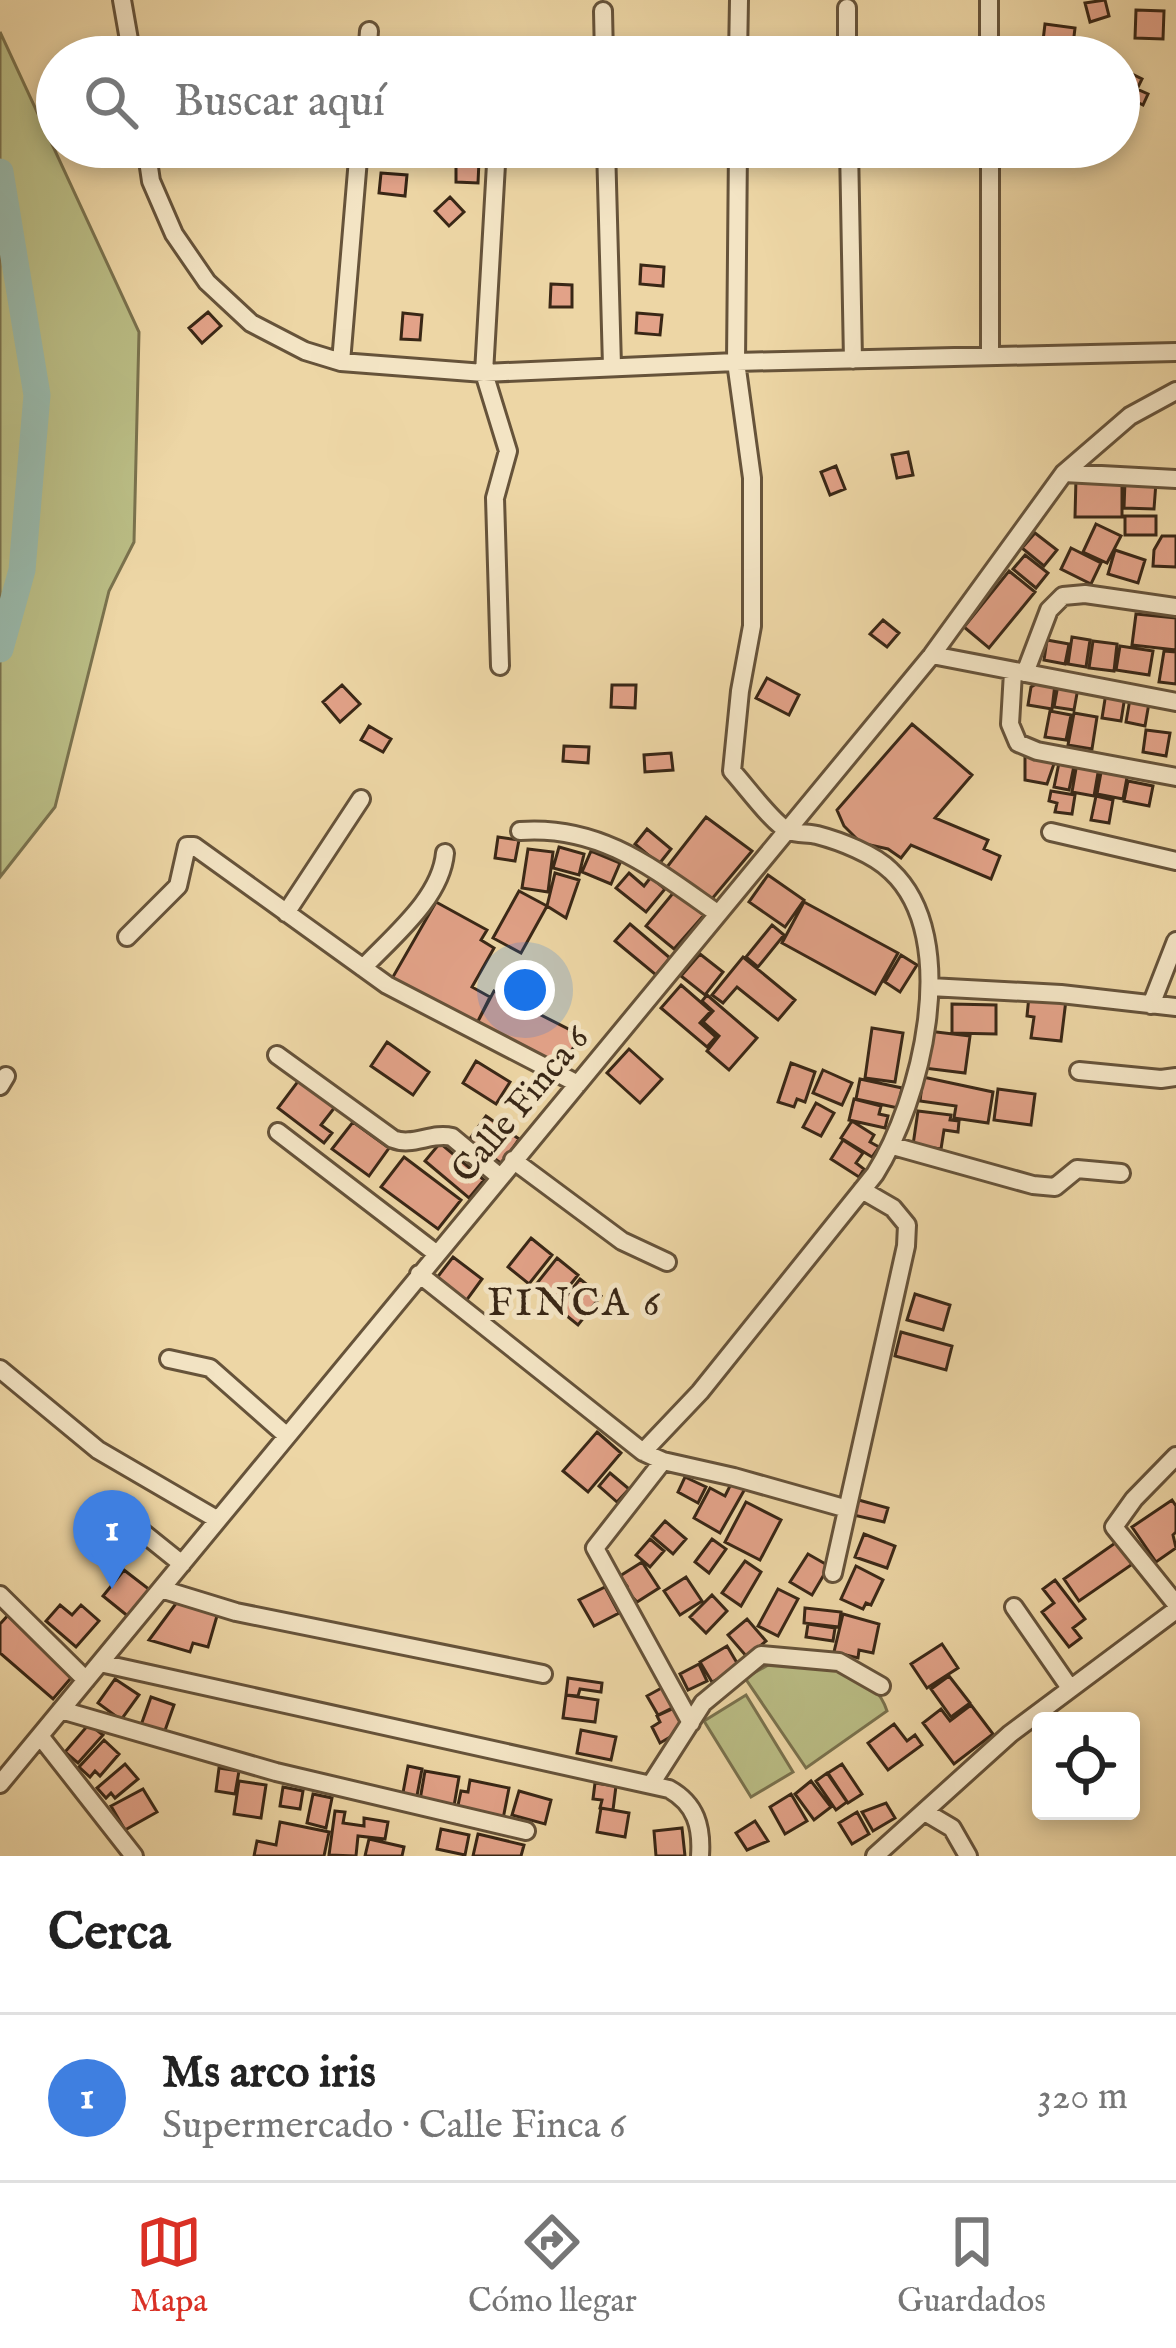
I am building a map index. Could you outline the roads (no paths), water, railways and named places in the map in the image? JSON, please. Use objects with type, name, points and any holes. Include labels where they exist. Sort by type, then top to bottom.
[{"type":"street","points":[[122,0],[128,36]]},
{"type":"street","points":[[738,36],[739,0]]},
{"type":"street","points":[[989,0],[989,36]]},
{"type":"street","points":[[847,8],[847,36]]},
{"type":"street","points":[[603,11],[604,36]]},
{"type":"street","points":[[369,31],[369,36]]},
{"type":"street","points":[[149,168],[174,234],[207,282],[251,323],[304,351],[341,362],[484,373],[1176,352]]},
{"type":"street","points":[[341,362],[357,168]]},
{"type":"street","points":[[496,168],[484,373],[508,451],[495,498],[500,666]]},
{"type":"street","points":[[607,168],[612,366]]},
{"type":"street","points":[[643,1452],[700,1392],[893,1146],[915,1075],[932,965],[912,898],[891,870],[816,835],[787,831],[732,771],[752,626],[752,478],[736,362],[738,168]]},
{"type":"street","points":[[849,168],[853,360]]},
{"type":"street","points":[[990,168],[990,356]]},
{"type":"street","name":"Calle Finca 6","points":[[0,1784],[932,655],[1064,473],[1130,416],[1176,391]]},
{"type":"street","points":[[1064,473],[1176,479]]},
{"type":"street","points":[[1176,607],[1085,594],[1063,596],[1048,610],[1019,672],[1010,724],[1018,743],[1037,751],[1176,777]]},
{"type":"street","points":[[932,655],[1176,701]]},
{"type":"street","points":[[286,913],[361,800]]},
{"type":"street","points":[[520,831],[575,832],[609,843],[717,913]]},
{"type":"street","points":[[1051,832],[1176,861]]},
{"type":"street","points":[[127,937],[178,886],[187,846],[194,846],[387,986],[578,1084]]},
{"type":"street","points":[[363,968],[408,921],[443,873],[445,853]]},
{"type":"street","points":[[1151,1005],[1176,941]]},
{"type":"street","points":[[930,987],[1061,994],[1176,1007]]},
{"type":"street","points":[[277,1055],[393,1139],[452,1136],[500,1178]]},
{"type":"street","points":[[1078,1071],[1176,1077]]},
{"type":"street","points":[[278,1132],[437,1254]]},
{"type":"street","points":[[893,1146],[1033,1185],[1055,1186],[1077,1169],[1121,1173]]},
{"type":"street","points":[[513,1160],[622,1241],[668,1262]]},
{"type":"street","points":[[833,1573],[906,1246],[907,1225],[893,1208],[862,1190]]},
{"type":"street","points":[[419,1274],[643,1452],[663,1462],[844,1508]]},
{"type":"street","points":[[169,1359],[210,1368],[287,1436]]},
{"type":"street","points":[[0,1369],[98,1450],[218,1520]]},
{"type":"street","points":[[875,1856],[1010,1734],[1176,1607],[1114,1527],[1176,1456]]},
{"type":"street","points":[[663,1462],[596,1547],[691,1723]]},
{"type":"street","points":[[106,1503],[182,1564]]},
{"type":"street","points":[[161,1589],[236,1612],[543,1674]]},
{"type":"street","points":[[0,1595],[86,1680]]},
{"type":"street","points":[[1014,1607],[1070,1688]]},
{"type":"street","points":[[651,1784],[704,1703],[761,1655],[839,1661],[881,1686]]},
{"type":"street","points":[[100,1663],[651,1784],[682,1796],[692,1808],[699,1824],[700,1856]]},
{"type":"street","points":[[61,1710],[276,1772],[526,1831]]},
{"type":"street","points":[[40,1736],[134,1856]]},
{"type":"street","points":[[926,1812],[952,1828],[968,1856]]},
{"type":"waterway","points":[[0,172],[37,395],[22,570],[0,649]]},
{"type":"place","name":"Ms arco iris","points":[[112,1589]]},
{"type":"district","name":"FINCA 6","points":[[575,1301]]}]
